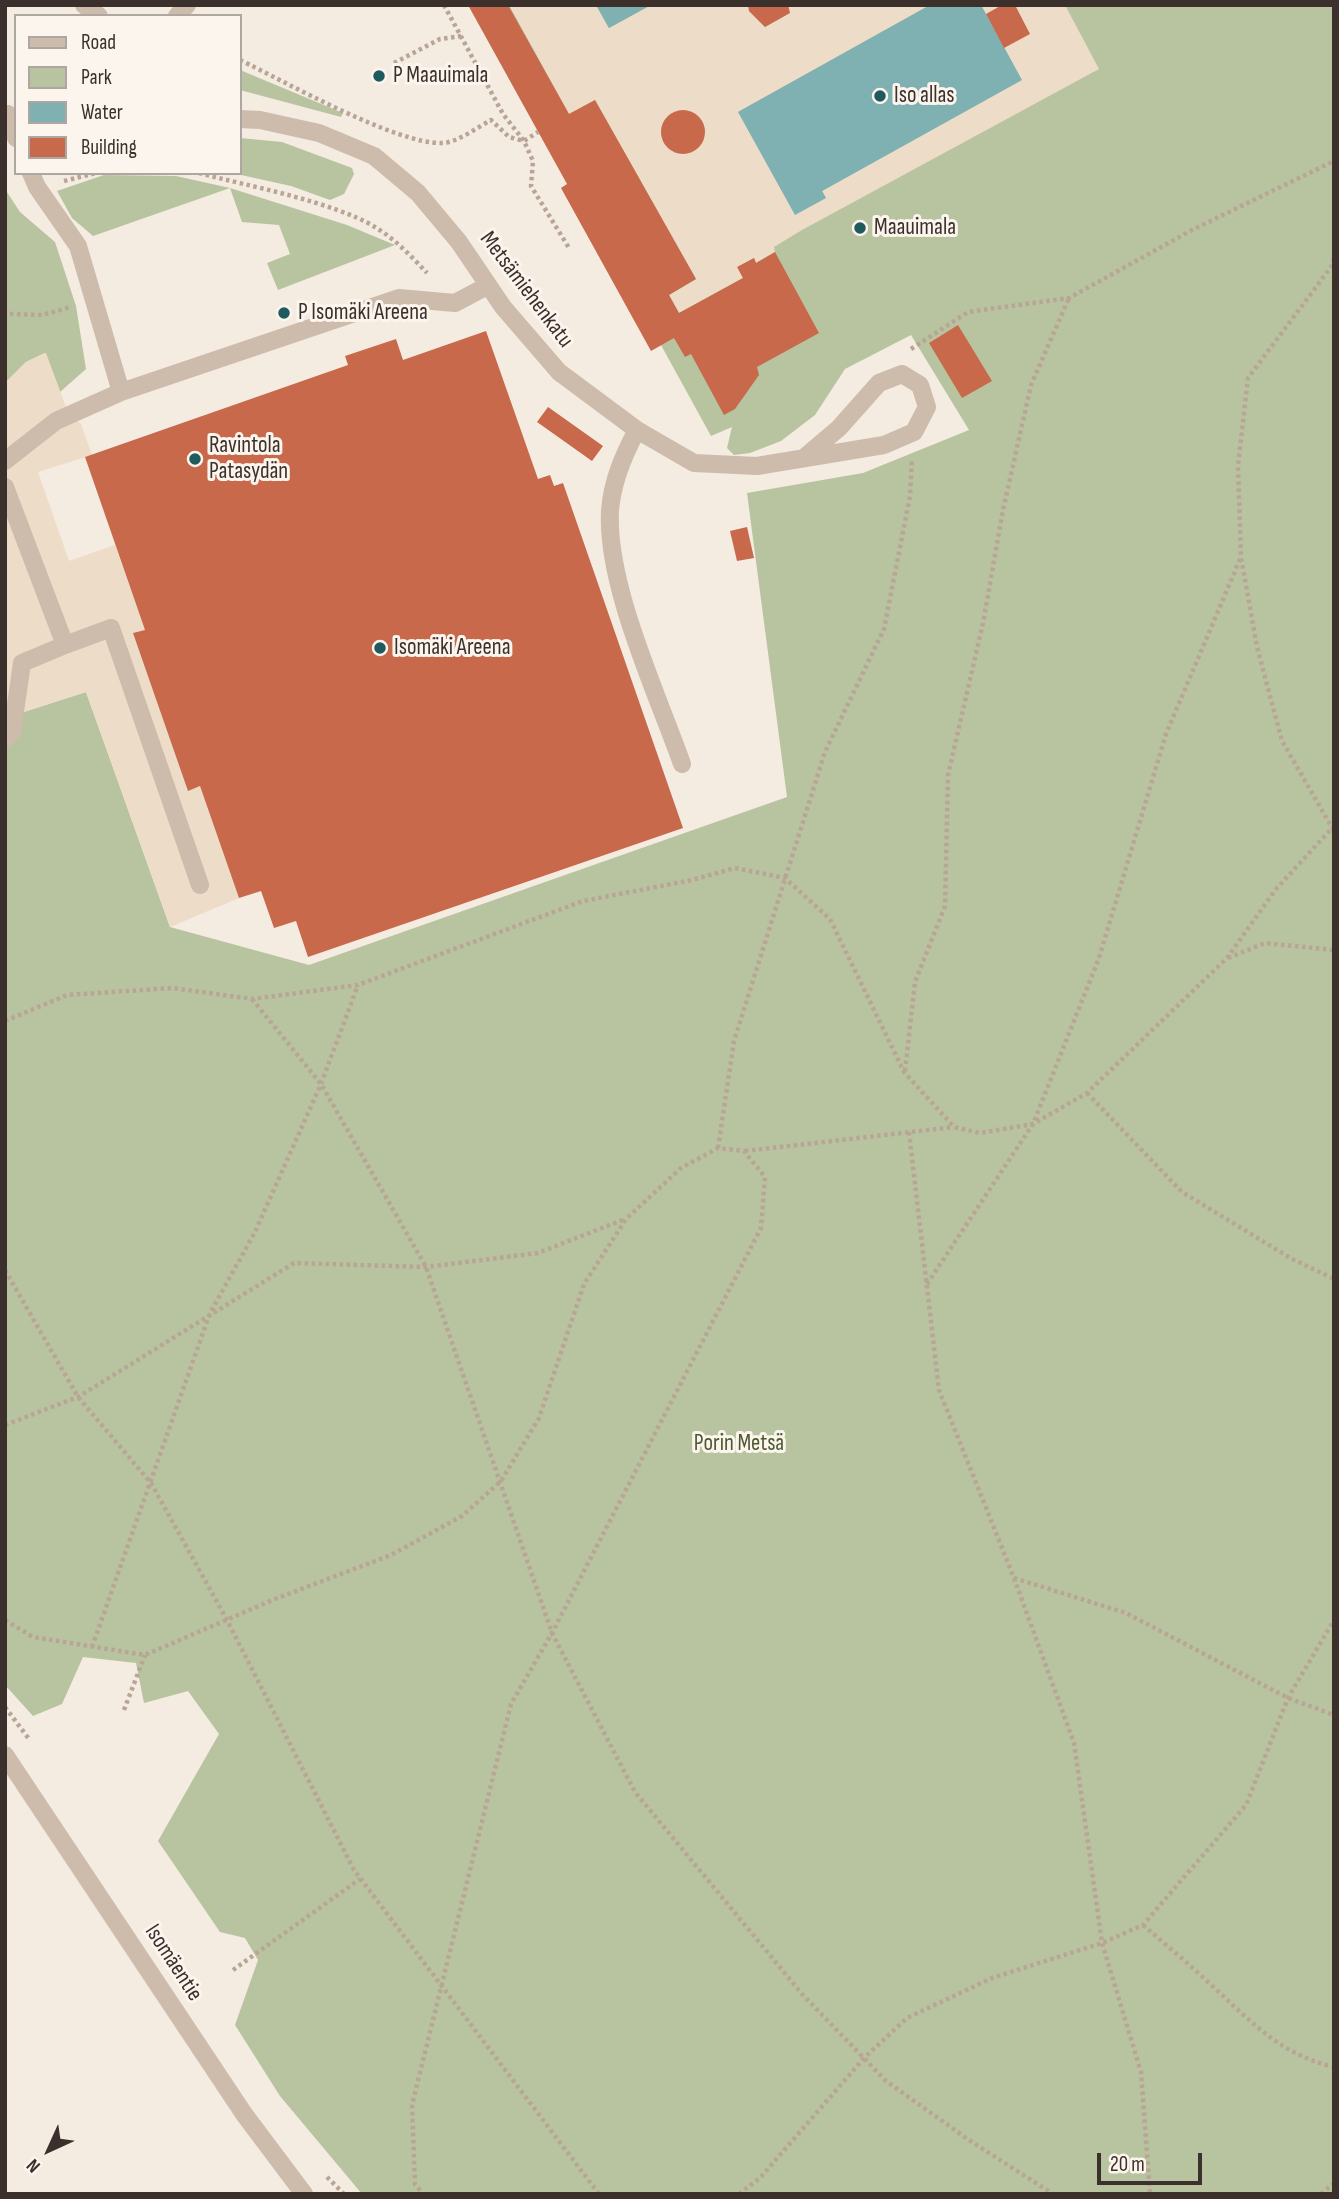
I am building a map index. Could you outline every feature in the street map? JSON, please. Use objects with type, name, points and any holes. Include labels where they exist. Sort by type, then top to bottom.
[{"type":"street","name":"Metsämiehenkatu","points":[[242,109],[260,120]]},
{"type":"street","name":"Metsämiehenkatu","points":[[242,119],[260,120],[319,133],[374,156],[418,193],[459,242],[487,286],[559,372],[637,430],[694,463],[757,466],[884,445],[914,432]]},
{"type":"street","points":[[32,175],[78,246],[121,392]]},
{"type":"street","points":[[5,461],[56,421],[121,392],[399,298],[455,303],[487,286]]},
{"type":"street","name":"Metsämiehenkatu","points":[[806,456],[839,428],[879,383],[902,374]]},
{"type":"street","points":[[902,374],[920,385],[927,407],[914,432]]},
{"type":"street","points":[[637,430],[619,463],[610,512],[615,576],[682,764]]},
{"type":"street","points":[[5,487],[65,645]]},
{"type":"street","points":[[5,739],[12,732],[22,663],[111,628],[200,885]]},
{"type":"street","name":"Isomäentie","points":[[5,1755],[244,2114],[304,2194]]},
{"type":"path","points":[[444,5],[503,114],[524,141],[533,161],[531,186],[569,248]]},
{"type":"path","points":[[394,63],[440,39],[461,36]]},
{"type":"path","points":[[242,62],[384,128],[417,140],[447,143],[491,120],[509,137],[524,141],[538,132]]},
{"type":"path","points":[[902,374],[911,346],[968,313],[1069,298],[1192,230],[1334,161]]},
{"type":"path","points":[[206,175],[344,213],[373,226],[399,244],[455,303]]},
{"type":"path","points":[[5,1620],[33,1637],[145,1655],[391,1555],[463,1516],[501,1481],[539,1418],[584,1284],[626,1219],[681,1168],[718,1148],[744,1151],[954,1127],[980,1133],[1033,1124],[1087,1093],[1227,958],[1276,889],[1333,828],[1282,741],[1257,647],[1241,557],[1237,466],[1248,377],[1331,267],[1334,258]]},
{"type":"path","points":[[904,1072],[915,982],[945,906],[948,775],[983,624],[1003,510],[1031,385],[1069,298]]},
{"type":"path","points":[[10,314],[42,315],[95,300]]},
{"type":"path","points":[[718,1148],[733,1041],[825,752],[884,629],[910,496],[914,432]]},
{"type":"path","points":[[927,1284],[1033,1124],[1099,958],[1166,734],[1241,557]]},
{"type":"path","points":[[5,1021],[67,995],[173,988],[252,999],[358,985],[583,901],[692,880],[734,868],[785,878],[830,919],[904,1072],[954,1127]]},
{"type":"path","points":[[1227,958],[1265,943],[1334,950]]},
{"type":"path","points":[[92,1647],[210,1313],[255,1232],[321,1084],[358,985]]},
{"type":"path","points":[[252,999],[321,1084],[426,1267],[552,1633],[635,1792],[802,1994],[864,2058],[896,2088],[969,2140],[1053,2194]]},
{"type":"path","points":[[1087,1093],[1182,1192],[1292,1259],[1334,1279]]},
{"type":"path","points":[[909,1132],[939,1390],[1014,1578],[1074,1744],[1102,1943],[1141,2071],[1150,2194]]},
{"type":"path","points":[[423,2194],[415,2184],[412,2105],[510,1704],[552,1633],[761,1228],[765,1178],[744,1151]]},
{"type":"path","points":[[5,1425],[78,1397],[294,1263],[426,1267],[538,1253],[626,1219]]},
{"type":"path","points":[[5,1270],[78,1397],[151,1483],[227,1620],[360,1879],[599,2194]]},
{"type":"path","points":[[1014,1578],[1126,1613],[1288,1698],[1334,1715]]},
{"type":"path","points":[[739,2194],[760,2178],[864,2058],[907,2018],[992,1978],[1102,1943],[1143,1925],[1246,1805],[1288,1698],[1334,1620]]},
{"type":"path","points":[[124,1710],[145,1655]]},
{"type":"path","points":[[233,1970],[360,1879]]},
{"type":"path","points":[[1143,1925],[1210,1983],[1257,2030],[1309,2061],[1334,2067]]},
{"type":"path","points":[[1321,2194],[1334,2183]]},
{"type":"green space","name":"Porin Metsä","points":[[474,5],[1334,5],[1334,2194],[362,2194],[280,2096],[235,2025],[258,1960],[245,1938],[220,1932],[158,1841],[219,1734],[188,1691],[144,1703],[136,1663],[83,1657],[62,1704],[33,1716],[5,1685],[5,718],[86,692],[170,927],[309,965],[787,797],[747,493],[863,473],[969,430],[911,335],[845,369],[815,415],[781,441],[750,453],[734,455],[727,448],[732,427],[711,436]]},
{"type":"green space","points":[[242,71],[343,113],[341,117],[242,91]]},
{"type":"green space","points":[[242,138],[282,142],[352,168],[354,174],[344,194],[330,200],[291,186],[241,175]]},
{"type":"green space","points":[[104,175],[176,176],[230,188],[93,236],[72,218],[57,191]]},
{"type":"green space","points":[[230,188],[347,225],[395,245],[278,290],[267,263],[290,254],[279,225],[242,222]]},
{"type":"green space","points":[[5,189],[20,212],[55,242],[76,306],[86,369],[60,392],[45,353],[26,362],[5,383]]},
{"type":"shaded area","points":[[509,5],[596,5],[609,28],[651,5],[748,5],[750,12],[765,27],[789,13],[788,5],[930,5],[738,112],[826,198],[822,191],[1021,80],[981,5],[1065,5],[1099,69],[802,230],[774,247],[775,252],[756,263],[754,258],[738,267],[743,278],[679,313],[669,295],[696,279],[595,100],[569,114]],"holes":[[[680,111],[694,113],[705,130],[701,144],[690,153],[675,153],[662,136],[663,123]]]},
{"type":"shaded area","points":[[46,353],[69,415],[81,424],[92,455],[38,472],[69,561],[115,545],[145,630],[134,633],[188,790],[200,786],[239,898],[170,927],[86,692],[5,718],[5,383],[26,362]]},
{"type":"water","points":[[596,5],[651,5],[609,28]]},
{"type":"water","name":"Iso allas","points":[[930,5],[981,5],[1022,80],[822,191],[826,198],[795,215],[738,112]]},
{"type":"building","points":[[468,5],[508,5],[569,114],[595,100],[696,279],[669,295],[679,313],[743,278],[737,267],[754,258],[756,263],[775,252],[819,333],[757,367],[759,375],[735,409],[724,415],[691,354],[685,357],[674,338],[651,351],[561,188],[567,184]]},
{"type":"building","points":[[748,5],[788,5],[790,13],[765,27],[749,11]]},
{"type":"building","points":[[1002,5],[1015,5],[1030,34],[1004,48],[986,14]]},
{"type":"building","points":[[683,110],[698,117],[705,132],[698,147],[683,154],[668,147],[661,132],[668,117]]},
{"type":"building","points":[[958,325],[992,381],[962,398],[929,343]]},
{"type":"building","name":"Isomäki Areena","points":[[486,331],[538,479],[550,475],[554,486],[563,483],[683,828],[308,957],[296,921],[274,928],[261,891],[239,898],[200,786],[188,791],[133,633],[145,630],[85,457],[348,365],[345,356],[396,339],[403,360]]},
{"type":"building","points":[[548,407],[603,446],[592,461],[537,422]]},
{"type":"building","points":[[747,527],[754,558],[737,561],[730,531]]},
{"type":"place","name":"P Maauimala","points":[[379,76]]},
{"type":"place","name":"Iso allas","points":[[880,96]]},
{"type":"place","name":"Maauimala","points":[[860,228]]},
{"type":"place","name":"P Isomäki Areena","points":[[284,313]]},
{"type":"place","name":"Ravintola Patasydän","points":[[195,459]]},
{"type":"place","name":"Isomäki Areena","points":[[380,648]]}]
